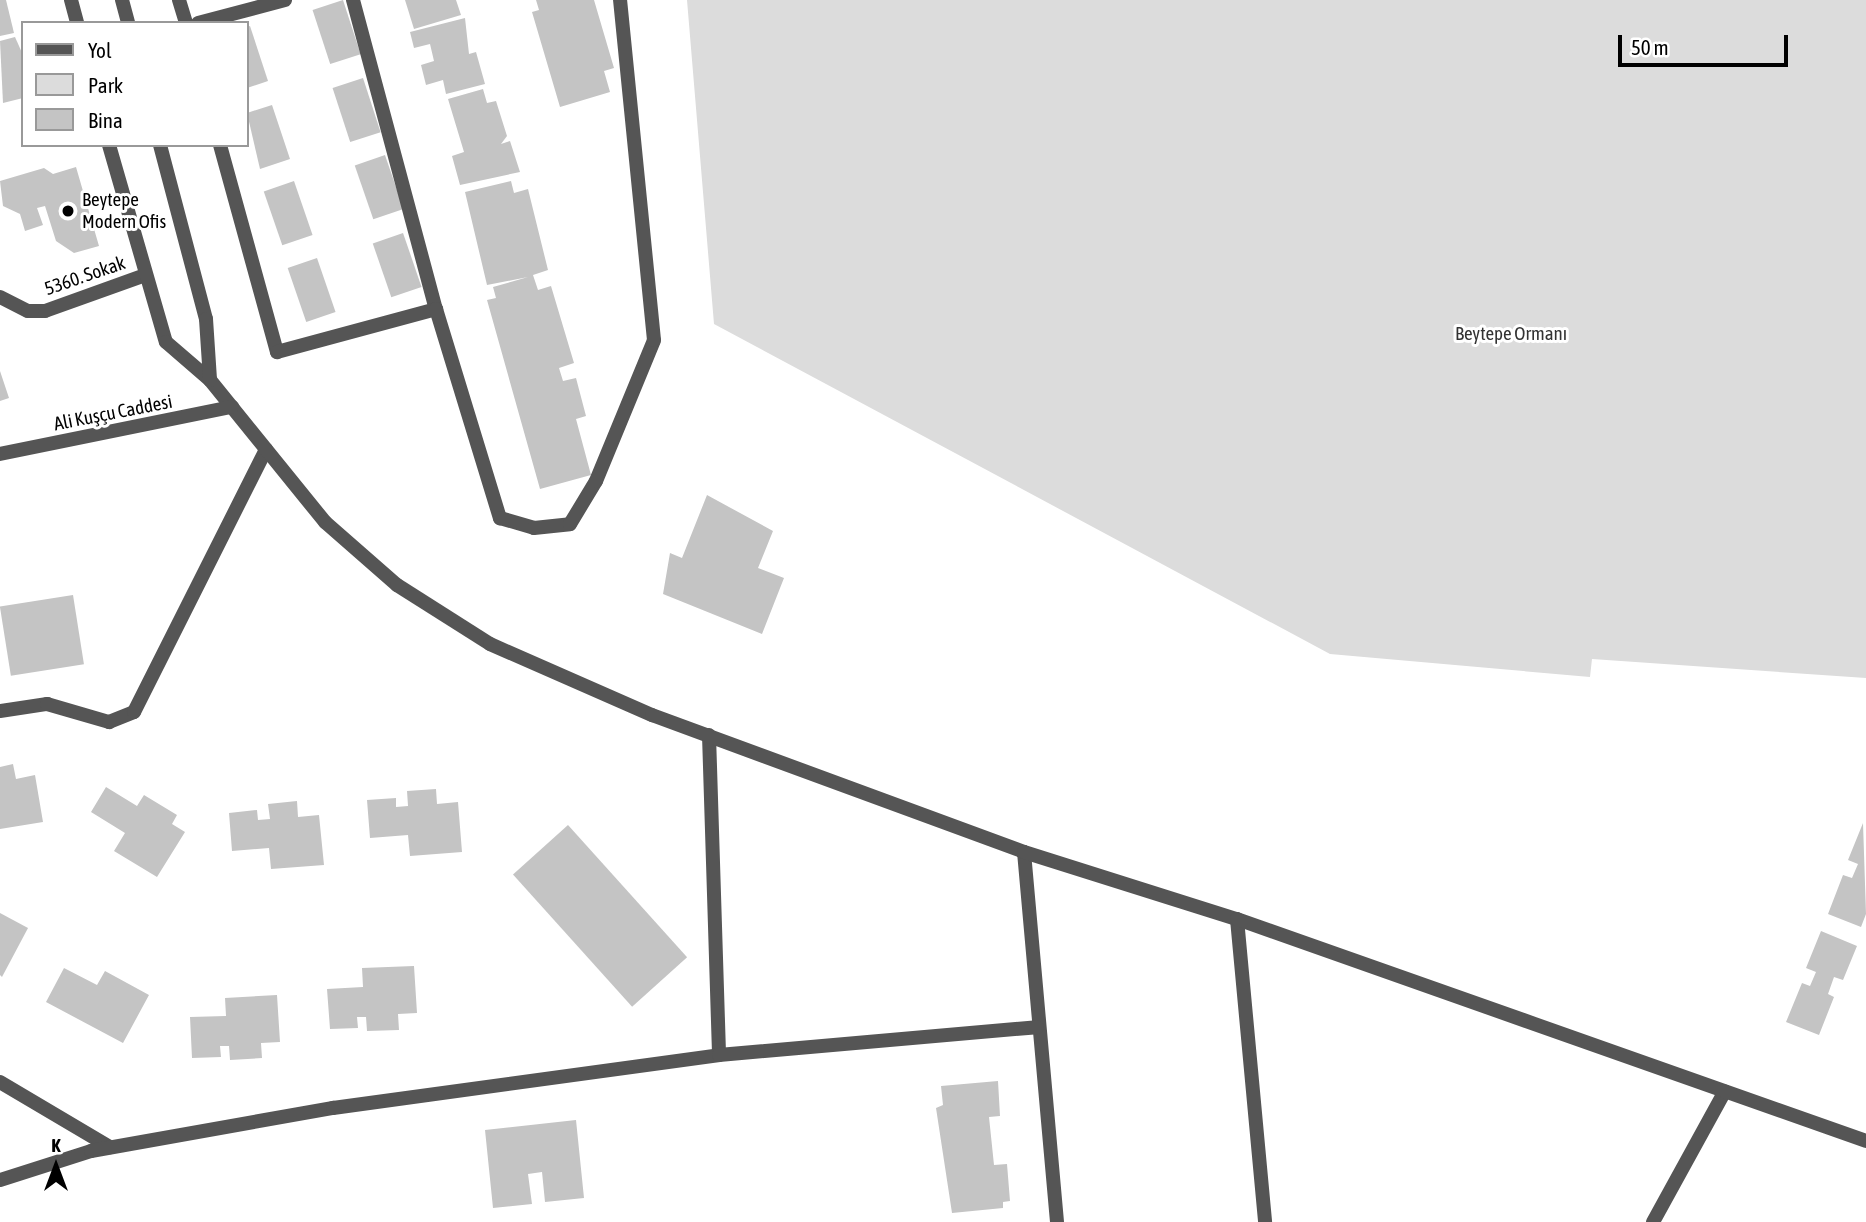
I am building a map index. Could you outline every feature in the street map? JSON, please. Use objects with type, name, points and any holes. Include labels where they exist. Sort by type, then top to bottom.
[{"type":"street","points":[[71,0],[76,21]]},
{"type":"street","points":[[122,0],[127,21]]},
{"type":"street","points":[[179,0],[185,21]]},
{"type":"street","points":[[206,21],[285,0]]},
{"type":"street","points":[[353,0],[436,309],[500,518],[534,528],[570,524],[596,481],[654,340],[620,0]]},
{"type":"street","points":[[110,147],[143,276],[166,342],[210,380],[325,522],[397,585],[489,644],[709,735],[1024,852],[1237,919],[1866,1141]]},
{"type":"street","points":[[161,147],[206,319],[210,380]]},
{"type":"street","points":[[221,147],[277,352],[436,309]]},
{"type":"street","name":"5360. Sokak","points":[[0,297],[28,311],[45,311],[143,276]]},
{"type":"street","name":"Ali Kuşçu Caddesi","points":[[0,454],[232,407]]},
{"type":"street","points":[[0,711],[47,704],[109,722],[134,712],[266,449]]},
{"type":"street","points":[[709,735],[719,1055]]},
{"type":"street","points":[[1024,852],[1037,1027],[1057,1222]]},
{"type":"street","points":[[1237,919],[1265,1222]]},
{"type":"street","points":[[0,1180],[110,1147],[333,1108],[719,1055],[1037,1027]]},
{"type":"street","points":[[0,1082],[110,1147]]},
{"type":"street","points":[[1653,1222],[1725,1091]]},
{"type":"green space","name":"Beytepe Ormanı","points":[[687,0],[1866,0],[1866,678],[1592,659],[1590,677],[1330,654],[714,324]]},
{"type":"building","points":[[0,0],[6,0],[14,33],[0,36]]},
{"type":"building","points":[[343,0],[361,54],[330,64],[313,10]]},
{"type":"building","points":[[405,0],[456,0],[461,15],[414,29]]},
{"type":"building","points":[[536,0],[594,0],[614,68],[604,71],[610,92],[560,107],[532,12],[539,10]]},
{"type":"building","points":[[465,18],[469,54],[476,52],[485,84],[446,94],[443,80],[426,85],[421,65],[434,61],[430,44],[414,48],[410,32]]},
{"type":"building","points":[[250,26],[268,81],[248,88]]},
{"type":"building","points":[[15,37],[21,50],[21,98],[3,103],[0,41]]},
{"type":"building","points":[[363,78],[381,132],[350,142],[333,88]]},
{"type":"building","points":[[483,89],[487,103],[496,101],[507,136],[501,144],[510,141],[520,172],[460,185],[452,156],[464,152],[448,99]]},
{"type":"building","points":[[272,105],[290,159],[260,169],[248,113]]},
{"type":"building","points":[[385,155],[404,209],[373,219],[355,165]]},
{"type":"building","name":"Beytepe Modern Ofis","points":[[76,167],[99,246],[74,253],[56,241],[45,206],[37,208],[43,225],[25,231],[20,214],[3,206],[0,181],[44,168],[53,174]]},
{"type":"building","points":[[294,181],[313,235],[282,245],[264,191]]},
{"type":"building","points":[[511,181],[514,193],[528,189],[548,270],[533,275],[538,290],[551,286],[574,363],[559,368],[563,381],[576,378],[586,416],[576,419],[591,475],[540,489],[487,300],[496,298],[493,287],[528,277],[487,285],[465,192]]},
{"type":"building","points":[[403,233],[422,287],[391,297],[373,243]]},
{"type":"building","points":[[317,258],[336,312],[306,322],[288,268]]},
{"type":"building","points":[[0,371],[9,398],[0,401]]},
{"type":"building","points":[[707,495],[773,531],[758,568],[784,578],[762,634],[663,594],[670,553],[682,558]]},
{"type":"building","points":[[73,595],[84,664],[11,676],[0,607]]},
{"type":"building","points":[[13,764],[16,779],[35,775],[43,822],[0,829],[0,767]]},
{"type":"building","points":[[106,787],[137,806],[144,795],[177,815],[172,824],[185,832],[157,877],[114,851],[125,833],[91,812]]},
{"type":"building","points":[[436,789],[437,804],[458,802],[462,852],[410,856],[408,835],[370,838],[367,800],[396,798],[396,807],[408,806],[407,791]]},
{"type":"building","points":[[297,801],[298,817],[319,815],[324,865],[271,869],[269,848],[232,851],[229,813],[257,810],[258,820],[270,819],[268,804]]},
{"type":"building","points":[[1863,823],[1866,914],[1861,927],[1828,914],[1843,875],[1852,878],[1858,864],[1848,860]]},
{"type":"building","points":[[568,825],[687,957],[632,1007],[513,875]]},
{"type":"building","points":[[0,913],[28,928],[2,977],[0,975]]},
{"type":"building","points":[[1821,931],[1857,946],[1843,980],[1834,977],[1828,994],[1834,997],[1819,1035],[1786,1022],[1802,983],[1810,986],[1816,972],[1806,968]]},
{"type":"building","points":[[414,966],[417,1013],[398,1014],[399,1030],[367,1031],[366,1017],[357,1017],[358,1028],[330,1029],[327,989],[363,987],[362,968]]},
{"type":"building","points":[[64,968],[97,985],[105,971],[149,995],[123,1043],[46,1002]]},
{"type":"building","points":[[277,995],[280,1042],[261,1043],[262,1058],[230,1060],[229,1046],[220,1046],[221,1057],[192,1058],[190,1017],[226,1016],[225,998]]},
{"type":"building","points":[[998,1081],[1000,1116],[989,1117],[994,1165],[1007,1164],[1010,1201],[1003,1202],[1003,1208],[952,1213],[936,1108],[943,1105],[941,1086]]},
{"type":"building","points":[[576,1120],[584,1198],[545,1202],[542,1172],[528,1174],[532,1204],[493,1208],[485,1130]]},
{"type":"place","name":"Beytepe Modern Ofis","points":[[68,211]]}]
